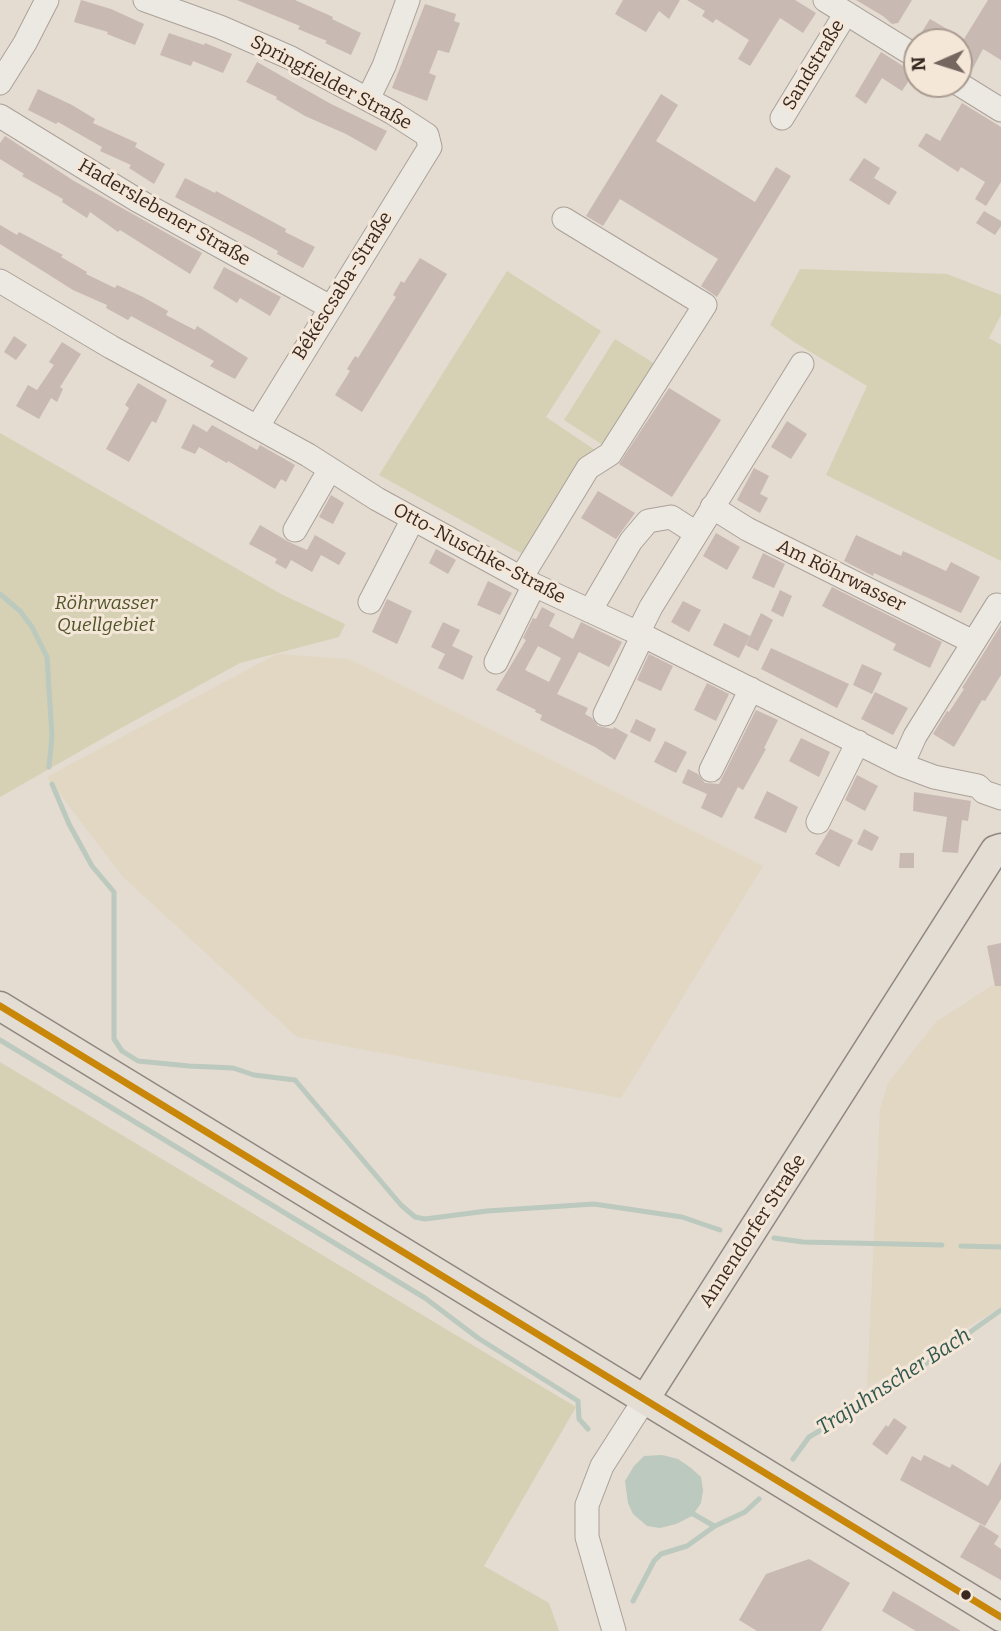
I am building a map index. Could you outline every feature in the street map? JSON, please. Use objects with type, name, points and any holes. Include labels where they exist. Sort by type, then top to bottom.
[{"type":"main road","name":"Annendorfer Straße","points":[[645,1399],[999,842]]},
{"type":"main road","points":[[0,1006],[1001,1617]]},
{"type":"street","points":[[0,83],[47,0]]},
{"type":"street","name":"Springfielder Straße","points":[[145,0],[263,44],[413,124],[427,135],[430,147]]},
{"type":"street","points":[[368,99],[384,66],[408,0]]},
{"type":"street","points":[[837,5],[903,48]]},
{"type":"street","name":"Sandstraße","points":[[782,118],[837,5]]},
{"type":"street","points":[[973,92],[1001,110]]},
{"type":"street","name":"Haderslebener Straße","points":[[0,116],[148,206],[330,307]]},
{"type":"street","name":"Békéscsaba-Straße","points":[[258,426],[430,147]]},
{"type":"street","points":[[496,662],[527,581],[589,468],[610,454],[705,305],[564,219]]},
{"type":"street","name":"Otto-Nuschke-Straße","points":[[0,281],[111,347],[258,426],[360,489],[527,581],[641,634],[902,765],[934,777],[978,786],[984,792],[1001,798]]},
{"type":"street","points":[[605,714],[651,607],[802,364]]},
{"type":"street","points":[[295,530],[330,469]]},
{"type":"street","name":"Am Röhrwasser","points":[[712,507],[747,530],[973,642]]},
{"type":"street","points":[[590,611],[631,541],[648,521],[671,517],[696,533]]},
{"type":"street","points":[[370,602],[413,519]]},
{"type":"street","points":[[902,765],[915,736],[996,605]]},
{"type":"street","points":[[711,770],[751,689]]},
{"type":"street","points":[[818,822],[858,742]]},
{"type":"street","name":"Otto-Nuschke-Straße","points":[[978,786],[986,781],[1001,782]]},
{"type":"street","name":"Annendorfer Straße","points":[[614,1631],[587,1537],[587,1505],[602,1466],[645,1399]]},
{"type":"shaded area","points":[[277,654],[349,659],[763,866],[621,1098],[297,1037],[122,876],[47,777]]},
{"type":"shaded area","points":[[1001,980],[1001,1307],[867,1388],[880,1109],[888,1083],[936,1022]]},
{"type":"shaded area","points":[[662,1455],[678,1459],[691,1468],[701,1477],[703,1490],[701,1503],[692,1516],[660,1528],[647,1526],[633,1514],[628,1503],[625,1481],[644,1456]]},
{"type":"green space","points":[[800,269],[947,274],[1001,295],[1001,315],[989,338],[1001,345],[1001,561],[826,475],[867,386],[770,325]]},
{"type":"green space","points":[[507,271],[601,331],[546,417],[595,450],[530,558],[379,475]]},
{"type":"green space","points":[[615,339],[660,367],[609,449],[564,420]]},
{"type":"green space","name":"Röhrwasser Quellgebiet","points":[[0,433],[281,594],[345,624],[339,637],[240,663],[0,797]]},
{"type":"green space","points":[[0,1062],[576,1407],[484,1566],[549,1603],[559,1631],[0,1631]]},
{"type":"building","points":[[81,0],[111,9],[144,24],[135,45],[107,34],[108,32],[74,22]]},
{"type":"building","points":[[237,0],[295,0],[361,33],[351,55],[298,29],[300,26]]},
{"type":"building","points":[[623,0],[680,0],[669,19],[659,11],[646,32],[615,14]]},
{"type":"building","points":[[687,0],[795,0],[816,13],[803,33],[780,18],[750,66],[738,59],[749,40],[716,19],[713,23],[702,16],[705,11]]},
{"type":"building","points":[[856,0],[912,0],[898,23],[892,24]]},
{"type":"building","points":[[988,0],[1001,0],[1001,60],[983,49],[973,68],[973,28],[971,28]]},
{"type":"building","points":[[425,4],[456,14],[454,21],[460,23],[449,53],[438,50],[429,73],[436,76],[427,101],[392,88]]},
{"type":"building","points":[[930,19],[945,28],[924,28]]},
{"type":"building","points":[[169,33],[232,54],[223,73],[193,61],[191,66],[160,55]]},
{"type":"building","points":[[881,52],[903,66],[902,91],[882,78],[866,104],[855,96]]},
{"type":"building","points":[[257,62],[331,104],[387,131],[376,151],[305,116],[276,99],[277,97],[246,82]]},
{"type":"building","points":[[38,89],[95,119],[93,123],[137,143],[135,147],[165,164],[154,184],[129,168],[131,165],[100,151],[102,147],[58,122],[56,124],[28,110]]},
{"type":"building","points":[[661,94],[678,105],[656,141],[755,202],[776,167],[791,176],[717,297],[701,286],[718,259],[620,199],[603,226],[586,216]]},
{"type":"building","points":[[962,103],[1001,127],[1001,182],[986,206],[975,199],[985,182],[961,167],[958,172],[918,146],[926,133],[940,141]]},
{"type":"building","points":[[5,136],[74,181],[202,253],[190,274],[120,230],[118,232],[90,212],[87,218],[62,202],[63,199],[22,176],[24,174],[0,159],[0,143]]},
{"type":"building","points":[[864,158],[880,168],[874,178],[897,192],[889,205],[849,180]]},
{"type":"building","points":[[185,178],[215,193],[216,191],[315,247],[303,268],[277,254],[278,251],[175,197]]},
{"type":"building","points":[[984,211],[1001,221],[995,235],[976,223]]},
{"type":"building","points":[[0,225],[63,255],[61,257],[87,272],[86,274],[115,288],[117,285],[143,297],[168,311],[166,315],[195,330],[197,326],[248,358],[235,379],[210,366],[214,361],[131,316],[128,320],[106,308],[107,305],[73,290],[0,244]]},
{"type":"building","points":[[420,258],[447,274],[362,412],[335,395],[350,371],[347,369],[355,356],[358,358],[396,297],[393,295],[401,281],[404,283]]},
{"type":"building","points":[[224,267],[281,297],[270,316],[240,298],[237,303],[213,288]]},
{"type":"building","points":[[14,336],[27,345],[16,360],[4,352]]},
{"type":"building","points":[[62,342],[81,354],[60,387],[63,389],[57,402],[51,398],[39,419],[16,406],[28,385],[37,390],[54,365],[49,362]]},
{"type":"building","points":[[138,383],[167,400],[156,423],[152,421],[129,462],[106,449],[129,408],[125,405]]},
{"type":"building","points":[[669,388],[721,420],[672,497],[619,464]]},
{"type":"building","points":[[787,421],[807,434],[791,459],[771,447]]},
{"type":"building","points":[[193,424],[207,432],[212,425],[257,450],[260,445],[295,465],[286,482],[281,479],[275,489],[199,447],[195,454],[181,448]]},
{"type":"building","points":[[754,468],[769,476],[760,494],[768,498],[760,513],[737,500]]},
{"type":"building","points":[[598,491],[635,513],[616,539],[581,518]]},
{"type":"building","points":[[331,495],[344,503],[333,524],[319,517]]},
{"type":"building","points":[[260,525],[307,550],[315,535],[346,553],[339,565],[321,555],[312,572],[291,560],[286,569],[275,563],[277,559],[249,544]]},
{"type":"building","points":[[716,533],[740,547],[727,570],[703,556]]},
{"type":"building","points":[[856,535],[901,556],[903,551],[946,571],[951,562],[980,577],[961,613],[844,561]]},
{"type":"building","points":[[436,549],[456,560],[448,574],[429,563]]},
{"type":"building","points":[[763,553],[785,564],[774,588],[752,578]]},
{"type":"building","points":[[488,581],[512,593],[500,615],[477,605]]},
{"type":"building","points":[[832,587],[942,642],[930,668],[893,650],[896,644],[822,606]]},
{"type":"building","points":[[780,590],[792,596],[783,617],[771,611]]},
{"type":"building","points":[[387,599],[412,611],[397,644],[372,632]]},
{"type":"building","points":[[683,601],[701,610],[689,632],[671,622]]},
{"type":"building","points":[[542,607],[555,614],[549,626],[573,639],[581,622],[622,642],[609,667],[579,652],[557,694],[588,708],[585,714],[598,726],[614,727],[628,735],[615,760],[540,720],[542,715],[535,712],[536,710],[496,690],[526,640],[523,638],[533,618],[536,619]],"holes":[[[538,646],[561,658],[549,682],[525,670]]]},
{"type":"building","points":[[761,613],[773,620],[758,651],[746,645]]},
{"type":"building","points":[[443,622],[460,630],[452,646],[473,656],[463,680],[438,668],[445,654],[431,647]]},
{"type":"building","points":[[724,623],[750,636],[739,658],[713,645]]},
{"type":"building","points":[[1001,625],[1001,675],[985,701],[982,700],[954,747],[933,734],[964,689],[962,688]]},
{"type":"building","points":[[771,648],[849,684],[837,708],[761,669]]},
{"type":"building","points":[[649,654],[673,666],[661,691],[637,680]]},
{"type":"building","points":[[862,664],[882,673],[872,694],[853,685]]},
{"type":"building","points":[[707,683],[729,694],[716,721],[694,710]]},
{"type":"building","points":[[875,692],[908,708],[893,735],[861,719]]},
{"type":"building","points":[[756,710],[778,720],[764,748],[766,749],[743,790],[738,787],[722,818],[701,808],[707,794],[682,783],[688,769],[698,774],[705,783],[719,784]]},
{"type":"building","points":[[636,719],[656,729],[650,742],[630,732]]},
{"type":"building","points":[[801,738],[830,752],[819,777],[789,761]]},
{"type":"building","points":[[665,741],[687,752],[676,773],[654,762]]},
{"type":"building","points":[[857,775],[878,786],[865,811],[845,800]]},
{"type":"building","points":[[767,791],[798,807],[786,833],[754,818]]},
{"type":"building","points":[[914,792],[971,801],[968,821],[962,820],[958,853],[942,852],[947,817],[913,811]]},
{"type":"building","points":[[830,829],[853,840],[839,867],[815,854]]},
{"type":"building","points":[[864,829],[879,837],[872,851],[857,844]]},
{"type":"building","points":[[900,853],[914,853],[914,868],[899,868]]},
{"type":"building","points":[[1001,943],[1001,986],[995,986],[987,946]]},
{"type":"building","points":[[894,1418],[907,1427],[887,1455],[872,1444]]},
{"type":"building","points":[[924,1455],[950,1468],[952,1464],[988,1486],[1001,1462],[1001,1499],[985,1526],[900,1480],[912,1456],[921,1461]]},
{"type":"building","points":[[980,1524],[999,1536],[994,1544],[1001,1549],[1001,1580],[960,1557]]},
{"type":"building","points":[[809,1559],[850,1583],[821,1631],[757,1631],[739,1620],[766,1574]]},
{"type":"building","points":[[893,1591],[961,1631],[916,1631],[882,1611]]},
{"type":"waterway","points":[[0,594],[20,611],[32,627],[47,657],[52,736],[49,767]]},
{"type":"waterway","points":[[52,784],[69,824],[92,866],[114,892],[114,1039],[122,1051],[138,1061],[233,1068],[254,1075],[295,1080],[401,1205],[415,1217],[425,1219],[487,1211],[594,1204],[682,1217],[720,1230]]},
{"type":"waterway","points":[[0,1040],[425,1298],[478,1338],[578,1401],[579,1419],[588,1429]]},
{"type":"waterway","points":[[774,1238],[803,1242],[942,1245]]},
{"type":"waterway","points":[[961,1246],[1001,1247]]},
{"type":"waterway","name":"Trajuhnscher Bach","points":[[793,1459],[809,1437],[886,1392],[1001,1310]]},
{"type":"waterway","name":"Trajuhnscher Bach","points":[[633,1601],[654,1561],[661,1554],[687,1546],[715,1526],[745,1512],[759,1499]]},
{"type":"waterway","points":[[690,1512],[714,1526]]},
{"type":"transit line","points":[[0,1006],[1001,1617]]}]
